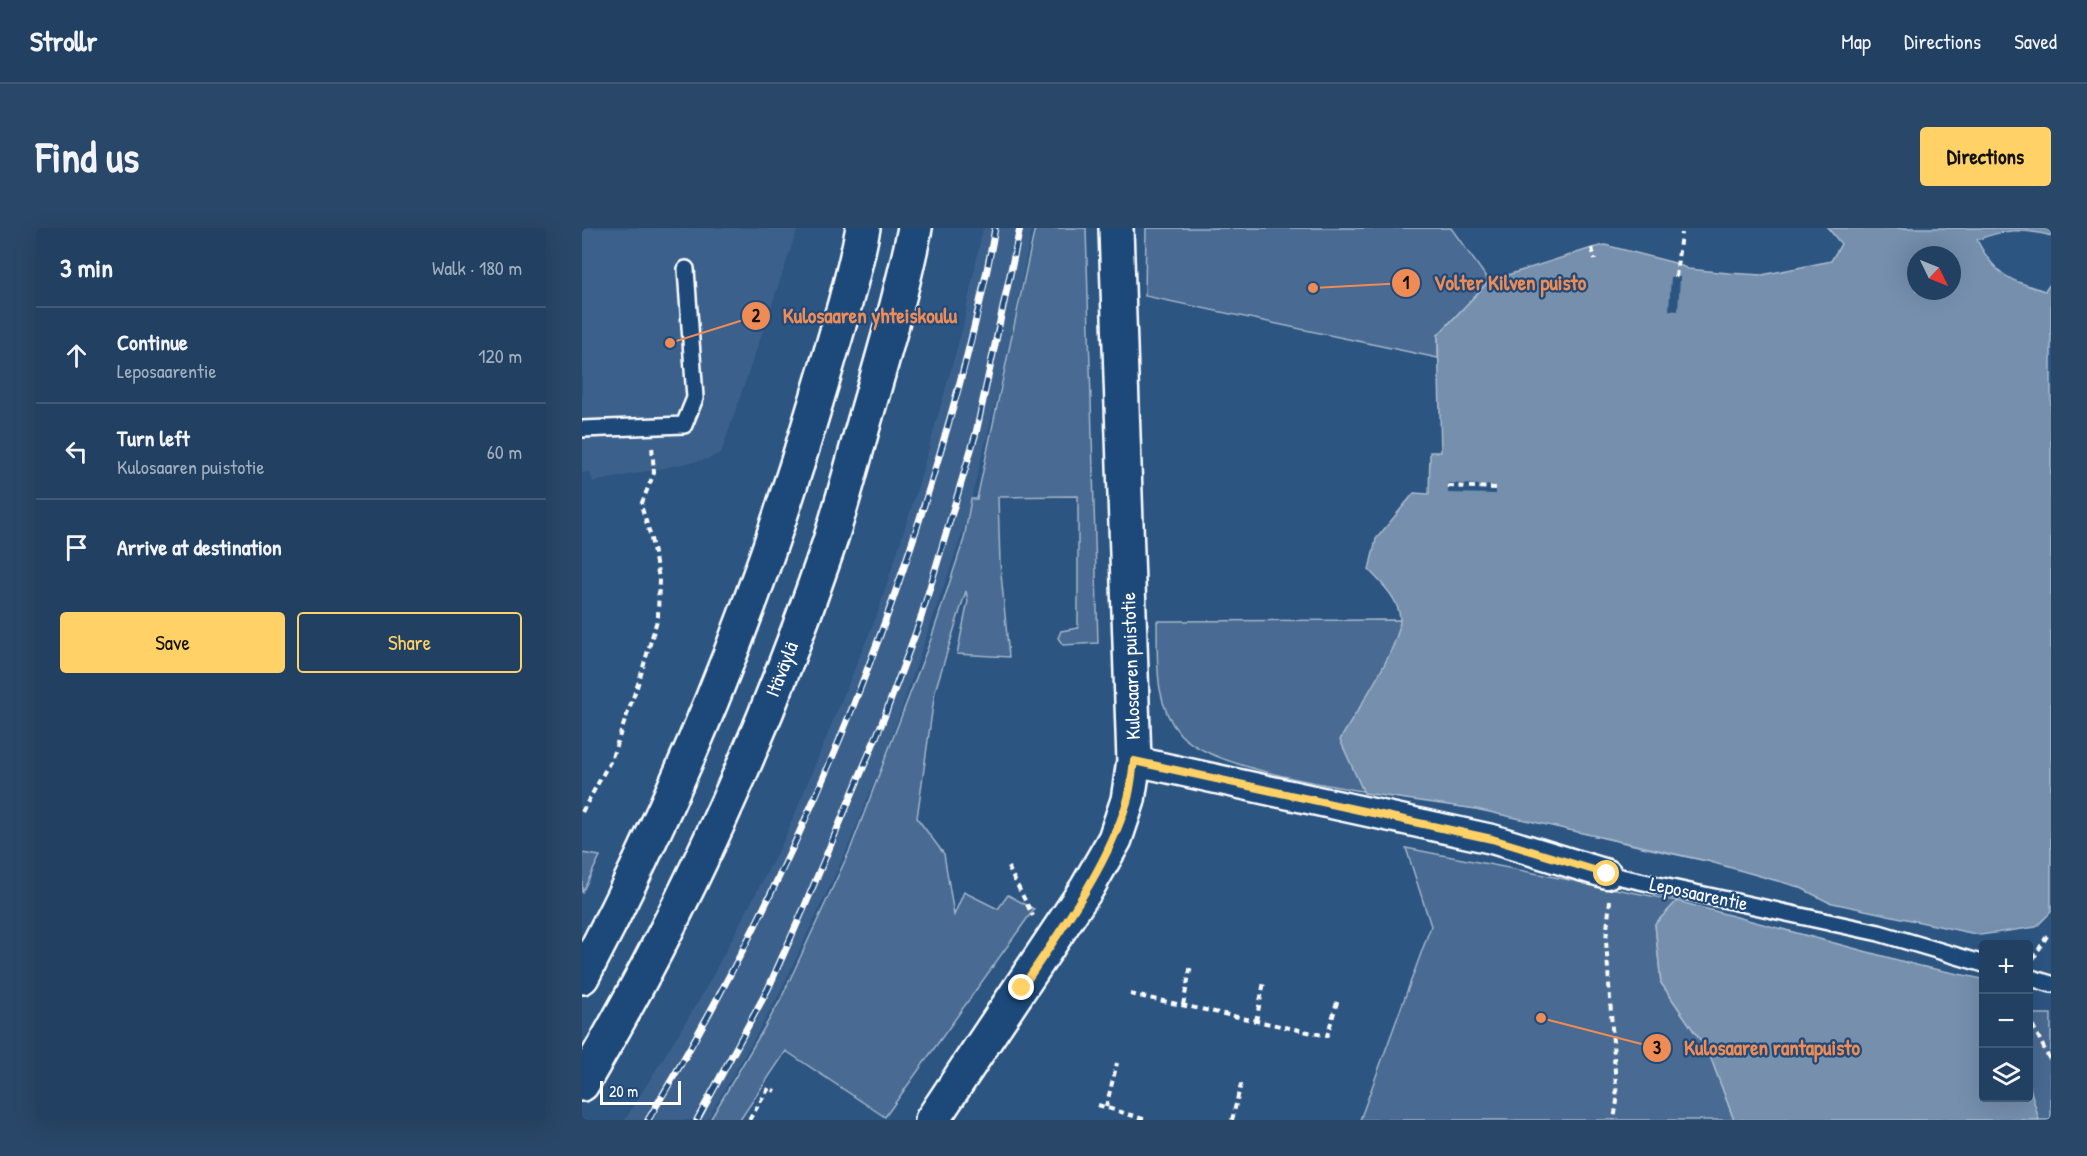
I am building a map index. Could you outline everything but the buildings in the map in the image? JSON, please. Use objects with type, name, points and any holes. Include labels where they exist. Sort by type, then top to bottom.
[{"type":"main road","points":[[582,977],[678,785],[729,660],[781,519],[854,275],[863,228]]},
{"type":"main road","name":"Itäväylä","points":[[582,1084],[664,931],[720,818],[828,549],[903,288],[915,228]]},
{"type":"main road","name":"Kulosaaren puistotie","points":[[932,1120],[1088,888],[1115,838],[1128,800],[1134,761],[1116,228]]},
{"type":"street","name":"Leposaarentie","points":[[1134,761],[1492,839],[1607,874]]},
{"type":"lane","points":[[582,429],[684,425],[695,398],[686,269]]},
{"type":"lane","name":"Leposaarentie","points":[[1607,874],[1879,933],[1979,963]]},
{"type":"lane","points":[[2033,979],[2051,984]]},
{"type":"path","points":[[1677,277],[1682,233]]},
{"type":"path","points":[[1592,248],[1595,260]]},
{"type":"path","points":[[582,812],[610,760],[639,681],[658,616],[659,578],[651,534],[641,505],[654,472],[651,427]]},
{"type":"path","points":[[1448,486],[1496,488]]},
{"type":"path","points":[[1008,867],[1035,919]]},
{"type":"path","points":[[1607,874],[1610,900],[1607,951],[1617,1101],[1614,1120]]},
{"type":"path","points":[[2033,959],[2047,936],[2051,934]]},
{"type":"path","points":[[1183,1005],[1191,964]]},
{"type":"path","points":[[1256,1021],[1264,982]]},
{"type":"path","points":[[1130,994],[1327,1036],[1338,999]]},
{"type":"path","points":[[2033,1026],[2051,1062]]},
{"type":"path","points":[[1106,1107],[1117,1063]]},
{"type":"path","points":[[1232,1120],[1242,1080]]},
{"type":"path","points":[[749,1120],[769,1088],[775,1091]]},
{"type":"path","points":[[1098,1105],[1147,1120]]},
{"type":"shaded area","points":[[582,228],[798,228],[721,453],[708,459],[593,482],[590,472],[582,473]]},
{"type":"shaded area","points":[[983,228],[1032,228],[1006,361],[964,528],[886,753],[847,849],[777,999],[707,1120],[625,1120],[704,992],[784,840],[878,612],[917,490],[962,330]]},
{"type":"shaded area","points":[[1035,228],[1086,228],[1098,643],[1063,645],[1058,638],[1061,631],[1078,628],[1078,496],[998,497],[1000,563],[1009,657],[957,654],[968,601],[966,591],[935,691],[917,818],[944,854],[954,915],[964,892],[998,909],[1008,895],[1034,909],[885,1117],[786,1051],[740,1120],[710,1120],[780,1001],[850,850],[931,639],[964,539],[971,499],[977,499]]},
{"type":"shaded area","points":[[1146,228],[1451,228],[1489,281],[1438,335],[1438,358],[1145,296]]},
{"type":"shaded area","points":[[1828,228],[2051,228],[2051,236],[2014,231],[1977,240],[1997,269],[2012,279],[2045,291],[2051,283],[2051,912],[2036,927],[1980,935],[1828,902],[1799,887],[1707,861],[1476,809],[1364,793],[1340,740],[1385,664],[1398,633],[1400,620],[1394,599],[1369,570],[1376,539],[1414,493],[1429,494],[1430,452],[1441,452],[1438,335],[1489,281],[1605,245],[1675,263],[1688,269],[1728,273],[1762,275],[1831,261],[1841,244]]},
{"type":"shaded area","points":[[1400,620],[1707,861],[1505,815],[1319,784],[1234,763],[1201,749],[1180,734],[1165,709],[1159,680],[1157,621]]},
{"type":"shaded area","points":[[1406,848],[1677,901],[1655,924],[1661,983],[1709,1053],[1734,1120],[1360,1120],[1431,926]]},
{"type":"shaded area","points":[[582,853],[600,856],[582,893]]},
{"type":"shaded area","points":[[1677,901],[1920,966],[1979,978],[1979,1102],[2033,1102],[2033,1098],[2039,1120],[1734,1120],[1709,1053],[1661,983],[1655,924]]},
{"type":"shaded area","points":[[2033,1012],[2051,1014],[2051,1120],[1910,1120],[1979,1099],[1979,1102],[2033,1102]]},
{"type":"pier","points":[[1671,277],[1680,277],[1678,311],[1669,310]]},
{"type":"pier","points":[[1448,483],[1496,486],[1496,494],[1448,493]]},
{"type":"railway","points":[[648,1120],[734,968],[809,812],[843,732],[874,651],[930,486],[967,358],[995,228]]},
{"type":"railway","points":[[697,1120],[768,989],[882,723],[919,624],[976,433],[1020,228]]},
{"type":"place","name":"Volter Kilven puisto","points":[[1313,288]]},
{"type":"place","name":"Kulosaaren yhteiskoulu","points":[[670,343]]},
{"type":"place","name":"Kulosaaren rantapuisto","points":[[1541,1018]]},
{"type":"route","points":[[1022,988],[1088,888],[1115,838],[1128,800],[1134,761],[1492,839],[1607,874]]}]
